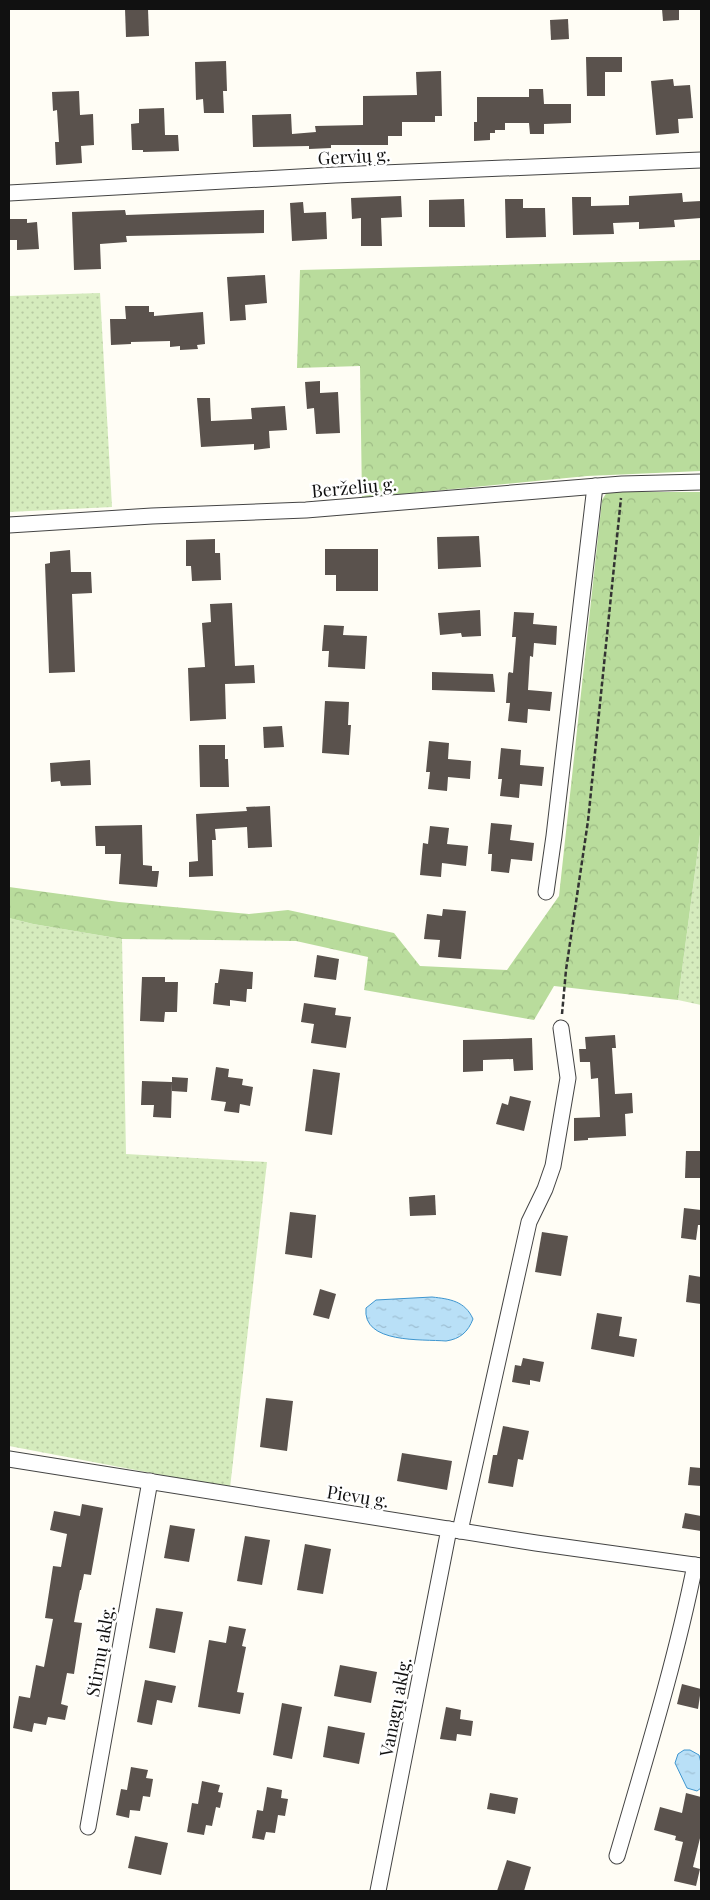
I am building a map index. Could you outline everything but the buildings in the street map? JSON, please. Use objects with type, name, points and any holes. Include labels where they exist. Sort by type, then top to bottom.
[{"type":"street","name":"Gervių g.","points":[[9,193],[335,175],[701,160]]},
{"type":"street","name":"Berželių g.","points":[[9,525],[152,516],[306,510],[622,484],[701,482]]},
{"type":"street","points":[[546,892],[595,486]]},
{"type":"street","name":"Vanagų aklg.","points":[[378,1891],[454,1530],[529,1222],[545,1189],[553,1166],[568,1078],[561,1028]]},
{"type":"street","name":"Pievų g.","points":[[9,1459],[454,1530],[698,1566]]},
{"type":"street","name":"Stirnų aklg.","points":[[88,1827],[150,1481]]},
{"type":"street","points":[[617,1856],[669,1677],[698,1566]]},
{"type":"path","points":[[561,1028],[566,970],[588,821],[622,484]]},
{"type":"green space","points":[[701,260],[701,471],[587,476],[362,498],[360,366],[297,368],[300,270]]},
{"type":"green space","points":[[100,293],[112,507],[9,512],[9,296]]},
{"type":"green space","points":[[607,492],[701,492],[701,827],[678,1000],[554,986],[534,1020],[364,990],[368,957],[296,941],[122,939],[33,924],[9,918],[9,887],[119,902],[249,914],[288,910],[394,933],[420,966],[507,970],[559,896],[602,500]]},
{"type":"green space","points":[[701,827],[701,1005],[678,1000]]},
{"type":"green space","points":[[9,918],[33,924],[122,939],[126,1154],[267,1162],[230,1488],[9,1446]]},
{"type":"water","points":[[432,1297],[456,1302],[466,1308],[473,1319],[469,1328],[463,1334],[455,1339],[446,1341],[409,1339],[383,1334],[373,1328],[367,1320],[366,1308],[376,1300]]},
{"type":"water","points":[[684,1750],[690,1750],[699,1755],[701,1763],[701,1788],[697,1791],[687,1788],[675,1763],[678,1754]]}]
